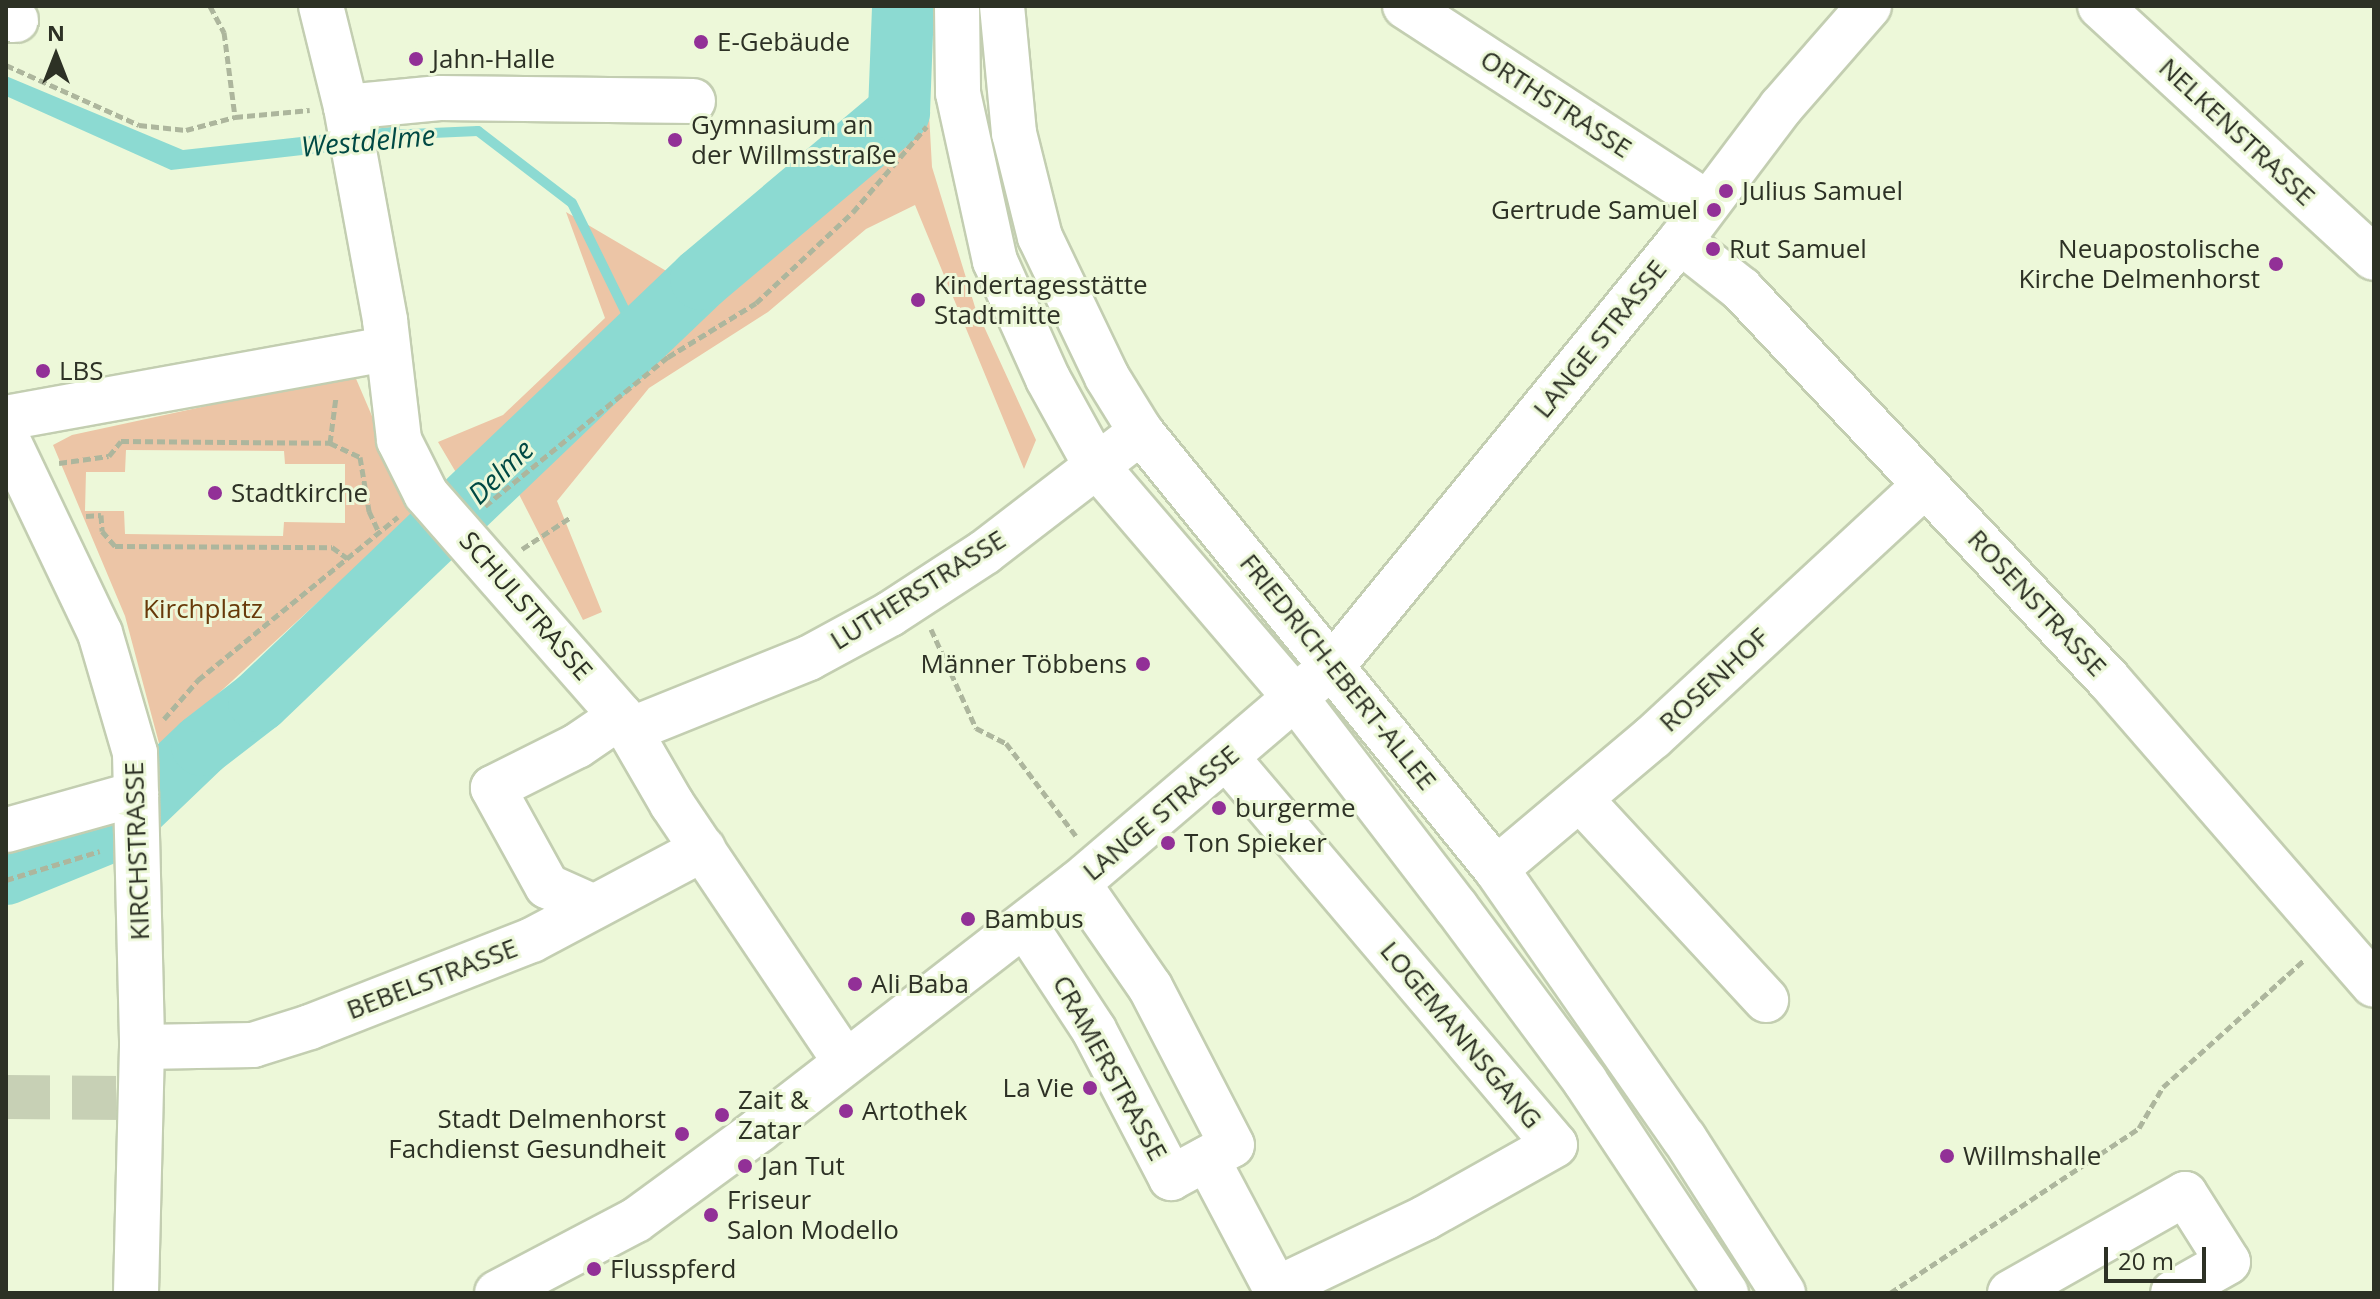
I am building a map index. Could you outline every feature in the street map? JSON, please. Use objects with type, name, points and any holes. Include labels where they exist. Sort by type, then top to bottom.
[{"type":"street","name":"SCHULSTRASSE","points":[[321,6],[346,107],[399,440],[426,494],[626,723],[703,849],[845,1061]]},
{"type":"street","name":"FRIEDRICH-EBERT-ALLEE","points":[[957,6],[958,93],[995,261],[1048,379],[1095,464],[1294,696],[1585,1081],[1726,1293]]},
{"type":"street","name":"FRIEDRICH-EBERT-ALLEE","points":[[1002,6],[1014,133],[1040,237],[1107,377],[1141,432],[1334,664],[1496,869],[1684,1138],[1783,1293]]},
{"type":"street","name":"ORTHSTRASSE","points":[[1405,6],[1707,203]]},
{"type":"street","name":"LANGE STRASSE","points":[[497,1293],[636,1220],[1025,925],[1227,758],[1334,664],[1869,6]]},
{"type":"street","name":"NELKENSTRASSE","points":[[2100,6],[2374,258]]},
{"type":"street","points":[[346,107],[440,98],[693,101]]},
{"type":"street","name":"ROSENSTRASSE","points":[[1680,241],[1741,289],[2108,679],[2374,985]]},
{"type":"street","points":[[6,418],[386,349]]},
{"type":"street","name":"LUTHERSTRASSE","points":[[592,906],[547,886],[493,788],[626,723],[809,658],[916,597],[985,552],[1095,464],[1141,432]]},
{"type":"street","name":"KIRCHSTRASSE","points":[[13,452],[100,633],[136,802],[142,1047],[132,1098],[139,1177],[136,1293]]},
{"type":"street","name":"ROSENHOF","points":[[1496,869],[1580,799],[1925,485]]},
{"type":"street","name":"LOGEMANNSGANG","points":[[1227,758],[1555,1145],[1425,1218],[1277,1291]]},
{"type":"street","points":[[1580,799],[1766,1000]]},
{"type":"street","points":[[7,830],[136,802]]},
{"type":"street","name":"BEBELSTRASSE","points":[[142,1047],[253,1045],[310,1027],[532,940],[703,849]]},
{"type":"street","name":"CRAMERSTRASSE","points":[[1025,925],[1094,1030],[1171,1178],[1232,1145],[1088,874]]},
{"type":"street","name":"CRAMERSTRASSE","points":[[1207,1159],[1277,1291]]},
{"type":"street","points":[[2027,1289],[2185,1194],[2228,1262],[2173,1293]]},
{"type":"path","points":[[210,6],[224,32],[235,117]]},
{"type":"path","points":[[6,65],[139,125],[186,130],[235,117],[346,107]]},
{"type":"path","points":[[460,530],[668,357],[756,303],[853,212],[958,93]]},
{"type":"path","points":[[13,452],[109,456],[121,441],[330,443],[360,457],[369,511],[379,532]]},
{"type":"path","points":[[6,880],[136,802],[198,680],[426,494]]},
{"type":"path","points":[[45,523],[101,515],[102,531],[115,546],[332,547],[347,558]]},
{"type":"path","points":[[492,568],[571,517]]},
{"type":"path","points":[[916,597],[976,728],[1006,743],[1088,874]]},
{"type":"path","points":[[1890,1293],[2139,1128],[2163,1087],[2331,935]]},
{"type":"green space","points":[[892,6],[923,6],[932,167],[975,307],[1036,440],[1024,469],[915,205],[866,229],[768,312],[649,388],[557,501],[602,612],[583,620],[499,455],[464,486],[438,442],[503,415],[605,318],[566,212],[680,279],[737,238],[886,108]]},
{"type":"green space","name":"Kirchplatz","points":[[354,374],[414,514],[160,747],[125,616],[53,445],[72,435]],"holes":[[[126,450],[284,451],[285,464],[345,464],[345,523],[284,522],[283,536],[125,534],[124,511],[85,511],[86,472],[125,472]]]},
{"type":"water","points":[[6,76],[183,150],[400,126],[399,144],[171,170],[6,96]]},
{"type":"waterway","name":"Delme","points":[[6,874],[112,831],[202,745],[259,701],[701,279],[899,112],[903,6]]},
{"type":"waterway","name":"Westdelme","points":[[387,135],[478,131],[572,203],[638,337]]},
{"type":"tunnel","points":[[6,1097],[124,1098]]},
{"type":"place","name":"E-Gebäude","points":[[701,42]]},
{"type":"place","name":"Jahn-Halle","points":[[416,59]]},
{"type":"place","name":"Gymnasium an der Willmsstraße","points":[[675,140]]},
{"type":"place","name":"Julius Samuel","points":[[1726,191]]},
{"type":"place","name":"Gertrude Samuel","points":[[1714,210]]},
{"type":"place","name":"Rut Samuel","points":[[1713,249]]},
{"type":"place","name":"Neuapostolische Kirche Delmenhorst","points":[[2276,264]]},
{"type":"place","name":"Kindertagesstätte Stadtmitte","points":[[918,300]]},
{"type":"place","name":"LBS","points":[[43,371]]},
{"type":"place","name":"Stadtkirche","points":[[215,493]]},
{"type":"place","name":"Männer Többens","points":[[1143,664]]},
{"type":"place","name":"burgerme","points":[[1219,808]]},
{"type":"place","name":"Ton Spieker","points":[[1168,843]]},
{"type":"place","name":"Bambus","points":[[968,919]]},
{"type":"place","name":"Ali Baba","points":[[855,984]]},
{"type":"place","name":"La Vie","points":[[1090,1088]]},
{"type":"place","name":"Artothek","points":[[846,1111]]},
{"type":"place","name":"Zait & Zatar","points":[[722,1115]]},
{"type":"place","name":"Stadt Delmenhorst Fachdienst Gesundheit","points":[[682,1134]]},
{"type":"place","name":"Willmshalle","points":[[1947,1156]]},
{"type":"place","name":"Jan Tut","points":[[745,1166]]},
{"type":"place","name":"Friseur Salon Modello","points":[[711,1215]]},
{"type":"place","name":"Flusspferd","points":[[594,1269]]}]
